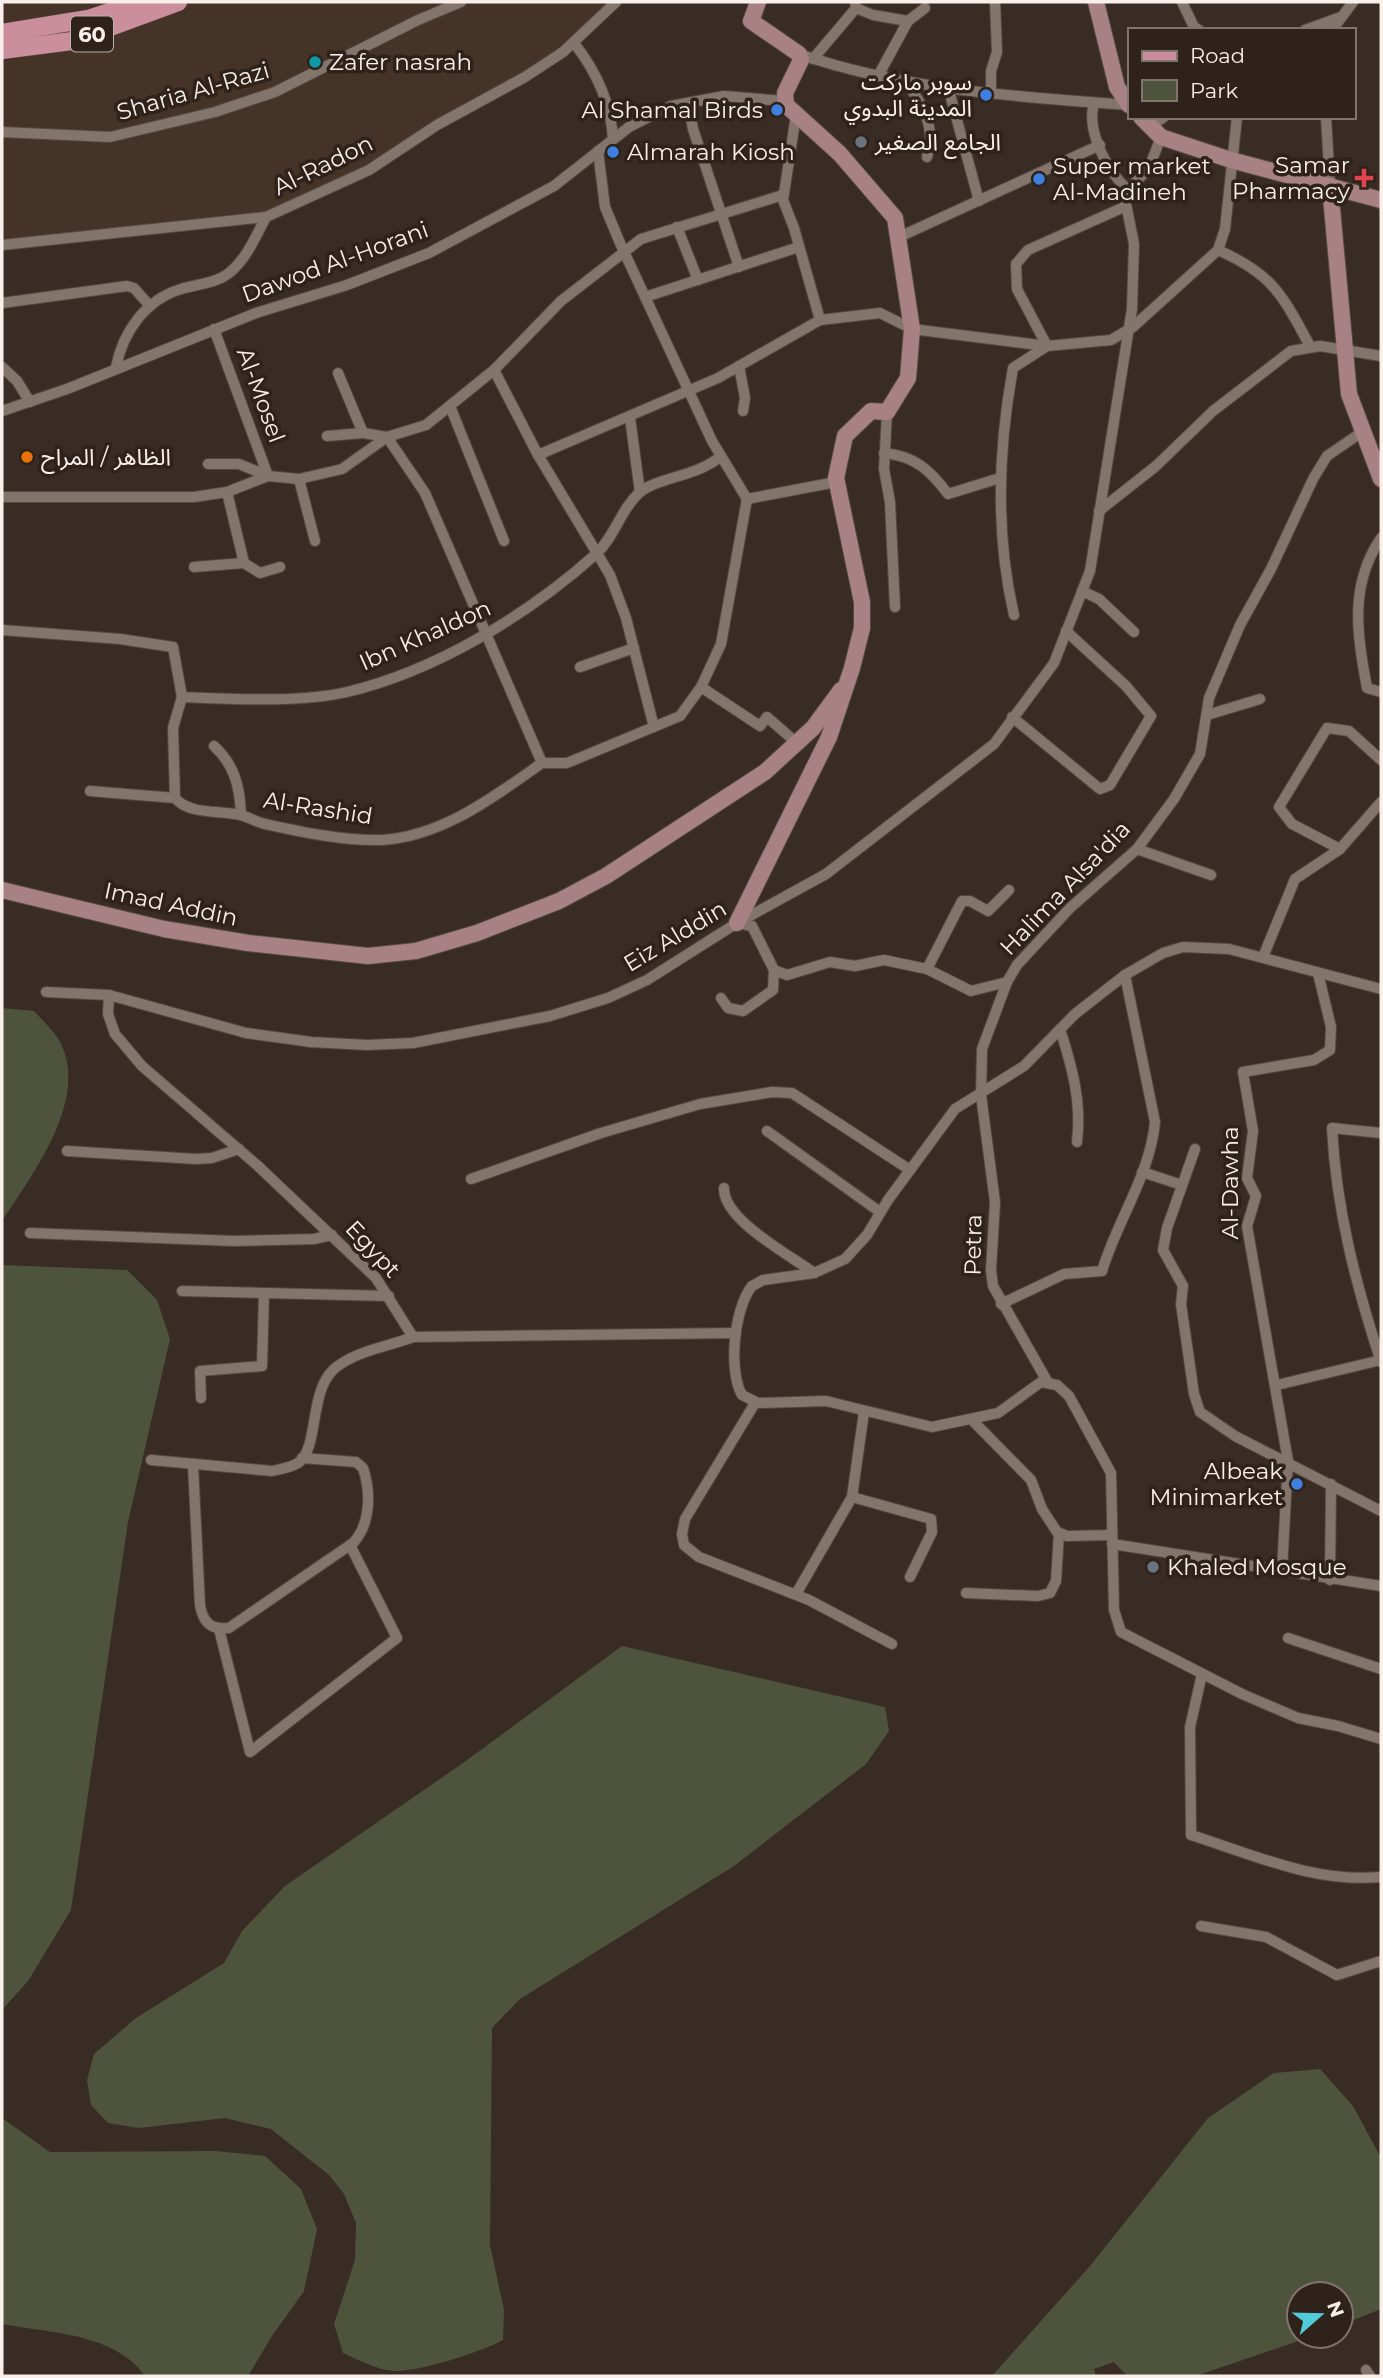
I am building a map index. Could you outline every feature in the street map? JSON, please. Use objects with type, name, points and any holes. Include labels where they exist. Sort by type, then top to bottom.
[{"type":"main road","name":"60","points":[[2,33],[88,19],[140,2]]},
{"type":"main road","name":"60","points":[[2,50],[72,40],[178,2]]},
{"type":"street","name":"Sharia Al-Razi","points":[[2,132],[110,137],[215,111],[275,92],[418,20],[461,2]]},
{"type":"street","name":"Al-Radon","points":[[2,245],[266,217],[369,170],[437,125],[524,78],[574,43],[616,2]]},
{"type":"street","points":[[758,2],[751,21],[806,57],[844,69],[991,93],[1128,105]]},
{"type":"street","points":[[991,93],[991,71],[997,52],[995,2]]},
{"type":"street","points":[[1096,2],[1117,87],[1128,104]]},
{"type":"street","points":[[1182,2],[1196,28]]},
{"type":"street","points":[[1333,28],[1353,2]]},
{"type":"street","points":[[895,607],[884,453],[887,412],[908,378],[912,329],[895,218],[840,154],[784,101],[785,91],[802,61],[855,5],[873,15],[908,21]]},
{"type":"street","points":[[878,76],[908,21],[925,8]]},
{"type":"street","points":[[1311,28],[1341,17]]},
{"type":"street","points":[[574,43],[592,68],[604,94],[613,139]]},
{"type":"street","points":[[904,80],[918,99],[930,128],[926,157]]},
{"type":"street","points":[[948,87],[979,201]]},
{"type":"street","name":"Dawod Al-Horani","points":[[2,411],[214,329],[429,253],[554,186],[629,127],[671,106],[724,96],[784,101]]},
{"type":"street","points":[[688,103],[693,128],[739,267]]},
{"type":"street","points":[[1094,103],[1091,123],[1119,180],[1128,190]]},
{"type":"street","points":[[796,115],[783,195],[820,320]]},
{"type":"street","points":[[538,455],[688,391],[739,366],[820,320],[880,313],[912,329],[1047,346],[1102,343],[1127,332],[1218,250],[1225,229],[1237,119]]},
{"type":"street","points":[[1326,119],[1349,394],[1381,480]]},
{"type":"street","points":[[1047,346],[1017,289],[1016,264],[1028,250],[1125,207],[1128,190],[1149,168],[1154,125],[1231,160],[1381,200]]},
{"type":"street","points":[[899,237],[1100,145]]},
{"type":"street","points":[[327,436],[363,433],[387,437],[425,494],[542,763],[568,763],[676,719],[701,687],[721,644],[747,499],[721,456],[688,391],[624,252],[606,210],[598,152]]},
{"type":"street","points":[[208,464],[239,464],[268,476],[299,480],[342,469],[387,437],[426,425],[494,370],[561,301],[648,235],[783,195]]},
{"type":"street","name":"Eiz Alddin","points":[[46,992],[109,995],[246,1033],[310,1042],[367,1045],[413,1043],[550,1016],[608,998],[685,958],[737,923],[826,874],[994,744],[1054,663],[1090,571],[1132,309],[1134,244],[1125,207]]},
{"type":"street","points":[[116,367],[127,332],[150,306],[173,291],[216,280],[229,273],[246,254],[266,217]]},
{"type":"street","points":[[677,227],[698,280]]},
{"type":"street","points":[[645,297],[799,247]]},
{"type":"street","points":[[1218,250],[1251,264],[1277,288],[1310,346]]},
{"type":"street","points":[[2,303],[127,286],[134,288],[150,306]]},
{"type":"street","name":"Al-Mosel","points":[[214,329],[268,476]]},
{"type":"street","points":[[1014,615],[1003,549],[1000,478],[1013,368],[1047,346]]},
{"type":"street","points":[[1099,511],[1163,460],[1220,405],[1291,351],[1310,346],[1381,356]]},
{"type":"street","points":[[739,366],[744,398],[743,411]]},
{"type":"street","points":[[2,367],[17,381],[30,402]]},
{"type":"street","points":[[494,370],[538,455],[614,586],[634,648],[654,727]]},
{"type":"street","points":[[338,373],[363,433]]},
{"type":"street","points":[[450,406],[504,541]]},
{"type":"street","points":[[721,998],[728,1008],[743,1011],[773,990],[774,970],[755,931],[749,925],[737,923],[829,737],[847,683],[862,628],[862,602],[836,482],[846,435],[871,411],[887,412]]},
{"type":"street","points":[[630,418],[640,492],[708,467],[721,456]]},
{"type":"street","name":"Halima Alsa'dia","points":[[981,1095],[982,1049],[1007,982],[1017,965],[1070,908],[1137,849],[1174,799],[1200,754],[1209,698],[1240,625],[1271,569],[1324,460],[1363,432]]},
{"type":"street","points":[[884,453],[907,456],[928,472],[948,494],[1000,478]]},
{"type":"street","points":[[2,496],[194,497],[227,492],[268,476]]},
{"type":"street","points":[[299,480],[315,541]]},
{"type":"street","points":[[747,499],[836,482]]},
{"type":"street","points":[[227,492],[244,564]]},
{"type":"street","name":"Ibn Khaldon","points":[[182,697],[236,700],[345,693],[394,677],[486,634],[516,616],[596,554],[640,492]]},
{"type":"street","points":[[1381,538],[1366,560],[1359,589],[1358,642],[1367,688],[1381,692]]},
{"type":"street","points":[[194,567],[244,564],[260,573],[280,567]]},
{"type":"street","points":[[1082,591],[1099,599],[1134,632]]},
{"type":"street","points":[[2,630],[120,639],[173,647],[182,697],[173,727],[175,798]]},
{"type":"street","points":[[1012,717],[1100,789],[1110,785],[1151,716],[1126,686],[1066,631]]},
{"type":"street","points":[[580,667],[634,648]]},
{"type":"street","name":"Imad Addin","points":[[2,890],[164,929],[248,943],[376,956],[416,951],[477,933],[559,901],[606,876],[729,798],[798,744],[847,683]]},
{"type":"street","points":[[701,687],[760,726],[767,716],[798,744]]},
{"type":"street","points":[[1207,715],[1259,699]]},
{"type":"street","points":[[1340,849],[1292,824],[1279,807],[1327,728],[1349,731],[1381,760]]},
{"type":"street","points":[[214,746],[229,759],[241,797],[241,816]]},
{"type":"street","name":"Al-Rashid","points":[[90,791],[175,798],[187,807],[241,816],[262,824],[382,840],[438,827],[489,800],[542,763]]},
{"type":"street","points":[[1264,957],[1295,879],[1340,849],[1381,802]]},
{"type":"street","points":[[1137,849],[1211,875]]},
{"type":"street","points":[[928,969],[962,901],[971,901],[988,911],[1009,890]]},
{"type":"street","points":[[1381,989],[1264,957],[1205,946],[1183,947],[1153,958],[1125,975],[1060,1029],[1024,1066],[955,1109],[855,1250],[837,1265],[814,1273],[763,1280],[752,1286],[737,1322],[734,1376],[742,1395],[755,1403],[825,1401],[932,1427],[998,1413],[1035,1384],[1047,1381],[1057,1385],[1069,1396],[1107,1461],[1113,1488],[1114,1610],[1121,1632],[1202,1674],[1298,1718],[1381,1739]]},
{"type":"street","points":[[774,970],[787,975],[830,962],[855,966],[880,960],[928,969],[971,990],[1007,982]]},
{"type":"street","name":"Al-Dawha","points":[[1282,1570],[1288,1461],[1277,1385],[1247,1226],[1256,1196],[1247,1178],[1253,1131],[1243,1072],[1314,1060],[1330,1049],[1331,1027],[1318,973]]},
{"type":"street","points":[[1001,1304],[1063,1274],[1102,1271],[1142,1172],[1155,1122],[1125,975]]},
{"type":"street","name":"Egypt","points":[[109,995],[108,1014],[125,1047],[142,1066],[239,1149],[376,1278],[413,1337]]},
{"type":"street","points":[[1060,1029],[1079,1103],[1077,1142]]},
{"type":"street","points":[[471,1179],[601,1133],[701,1104],[772,1092],[792,1093],[910,1170]]},
{"type":"street","name":"Petra","points":[[981,1095],[994,1177],[991,1270],[1001,1304],[1018,1327],[1047,1381]]},
{"type":"street","points":[[1277,1385],[1381,1361],[1352,1269],[1334,1168],[1332,1128],[1381,1133]]},
{"type":"street","points":[[767,1131],[880,1212]]},
{"type":"street","points":[[67,1151],[212,1158],[239,1149]]},
{"type":"street","points":[[1195,1149],[1167,1227],[1163,1250],[1183,1286],[1181,1304],[1197,1405],[1209,1420],[1381,1511]]},
{"type":"street","points":[[1142,1172],[1182,1185]]},
{"type":"street","points":[[724,1188],[727,1204],[740,1220],[814,1273]]},
{"type":"street","points":[[30,1233],[234,1241],[314,1239],[332,1235]]},
{"type":"street","points":[[181,1291],[389,1296]]},
{"type":"street","points":[[201,1398],[200,1371],[262,1366],[264,1293]]},
{"type":"street","points":[[151,1460],[272,1471],[290,1467],[302,1458],[318,1393],[333,1370],[355,1356],[413,1337],[736,1334]]},
{"type":"street","points":[[755,1403],[685,1519],[682,1540],[687,1549],[699,1557],[796,1594],[892,1644]]},
{"type":"street","points":[[796,1594],[852,1497],[864,1412]]},
{"type":"street","points":[[972,1420],[1025,1472],[1051,1526],[1059,1533],[1112,1540],[1330,1580],[1381,1586]]},
{"type":"street","points":[[193,1465],[202,1619],[219,1629],[229,1628],[362,1534],[366,1524],[368,1496],[363,1468],[356,1462],[302,1458]]},
{"type":"street","points":[[1330,1580],[1331,1484]]},
{"type":"street","points":[[852,1497],[931,1519],[932,1532],[910,1577]]},
{"type":"street","points":[[966,1593],[1038,1597],[1050,1593],[1056,1581],[1059,1533]]},
{"type":"street","points":[[219,1629],[250,1752],[397,1638],[350,1545]]},
{"type":"street","points":[[1288,1638],[1381,1669]]},
{"type":"street","points":[[1202,1674],[1190,1727],[1191,1835],[1296,1871],[1356,1880],[1381,1877]]},
{"type":"street","points":[[1201,1926],[1266,1937],[1337,1975],[1381,1961]]},
{"type":"shaded area","points":[[2,2],[119,2],[68,18],[2,26]]},
{"type":"shaded area","points":[[183,2],[613,2],[577,42],[365,171],[267,215],[2,245],[2,58]]},
{"type":"green space","points":[[2,1008],[34,1011],[51,1029],[59,1040],[67,1062],[68,1086],[54,1134],[2,1221]]},
{"type":"green space","points":[[2,1265],[127,1270],[157,1300],[170,1339],[128,1522],[71,1910],[28,1981],[2,2010]]},
{"type":"green space","points":[[622,1646],[885,1707],[889,1731],[866,1764],[734,1866],[520,1999],[492,2028],[490,2245],[504,2310],[503,2340],[437,2364],[399,2371],[378,2368],[343,2353],[334,2324],[355,2260],[356,2223],[344,2194],[329,2175],[271,2129],[225,2118],[139,2128],[108,2123],[91,2105],[87,2080],[94,2054],[136,2018],[224,1963],[242,1931],[285,1886],[463,1763]]},
{"type":"green space","points":[[1320,2069],[1353,2106],[1381,2158],[1381,2309],[1355,2319],[1355,2280],[1285,2280],[1285,2346],[1196,2376],[1127,2376],[1114,2362],[1094,2369],[1096,2376],[992,2376],[1090,2266],[1208,2118],[1274,2073]]},
{"type":"green space","points":[[2,2118],[50,2152],[215,2151],[265,2156],[301,2189],[317,2229],[304,2291],[248,2376],[145,2376],[117,2351],[99,2343],[60,2333],[2,2324]]},
{"type":"place","name":"Zafer nasrah","points":[[315,62]]},
{"type":"place","name":"سوبر ماركت المدينة البدوي","points":[[986,95]]},
{"type":"place","name":"Al Shamal Birds","points":[[777,110]]},
{"type":"place","name":"الجامع الصغير","points":[[861,142]]},
{"type":"place","name":"Almarah Kiosh","points":[[613,152]]},
{"type":"place","name":"Samar Pharmacy","points":[[1364,178]]},
{"type":"place","name":"Super market Al-Madineh","points":[[1039,179]]},
{"type":"place","name":"الظاهر / المراح","points":[[27,457]]},
{"type":"place","name":"Albeak Minimarket","points":[[1297,1484]]},
{"type":"place","name":"Khaled Mosque","points":[[1153,1567]]}]
